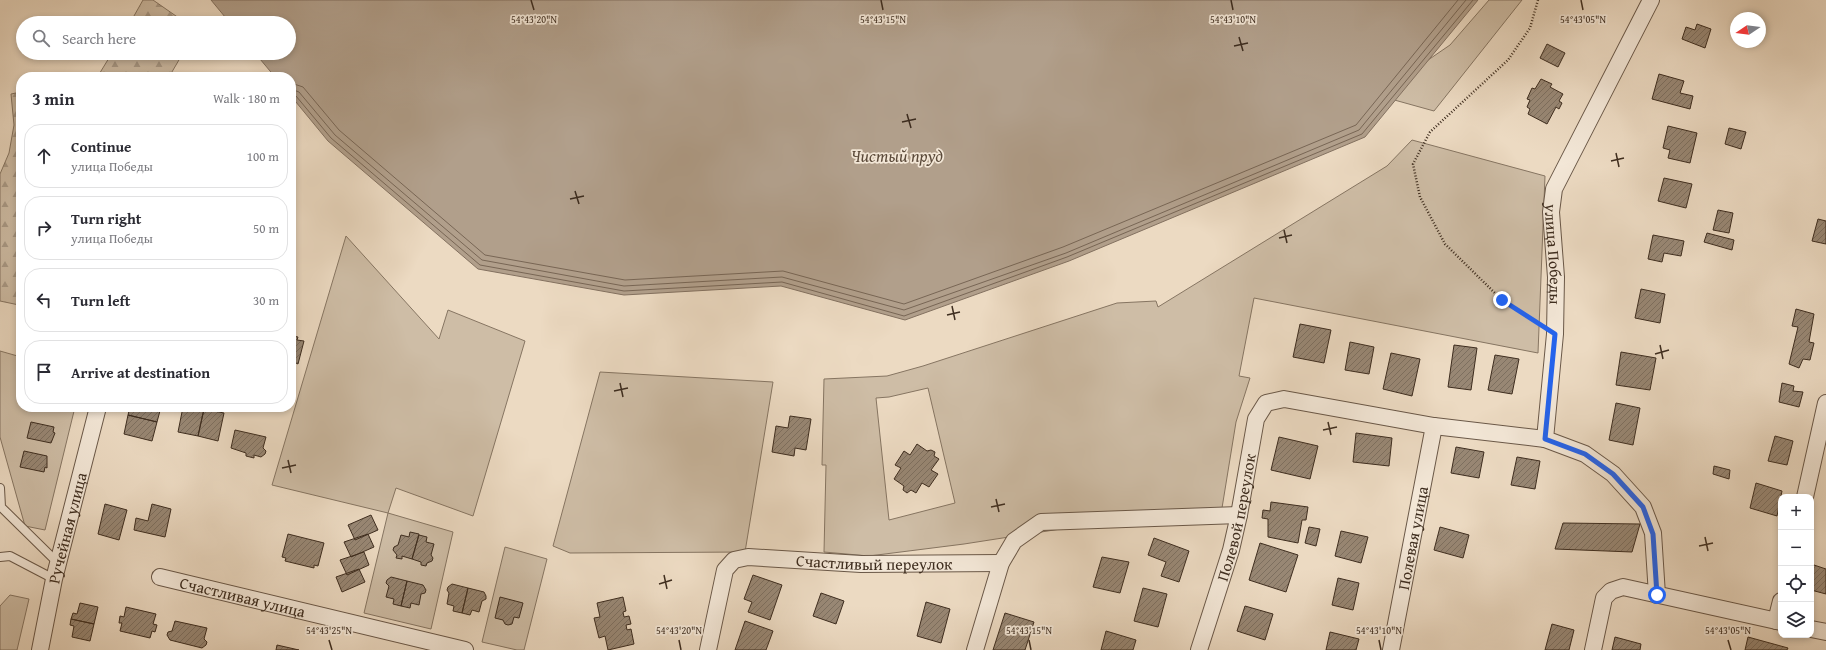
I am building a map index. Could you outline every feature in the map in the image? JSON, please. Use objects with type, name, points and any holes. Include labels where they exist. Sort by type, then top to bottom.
[{"type":"street","name":"улица Победы","points":[[1545,439],[1555,334],[1556,277],[1551,212],[1554,189],[1651,0]]},
{"type":"street","name":"Полевой переулок","points":[[1199,650],[1231,550],[1240,515],[1256,419],[1266,402],[1284,399],[1434,426]]},
{"type":"street","points":[[1805,494],[1823,432],[1826,403]]},
{"type":"street","name":"Ручейная улица","points":[[40,650],[54,579],[97,412]]},
{"type":"street","points":[[1434,426],[1545,439],[1585,454],[1613,474],[1643,507],[1653,534],[1657,595]]},
{"type":"street","name":"Полевая улица","points":[[1391,650],[1434,426]]},
{"type":"street","points":[[975,650],[1001,563],[1014,540],[1041,522],[1240,515]]},
{"type":"street","name":"Счастливый переулок","points":[[708,650],[725,570],[734,560],[748,557],[861,564],[1001,563]]},
{"type":"street","name":"Счастливая улица","points":[[160,577],[466,650]]},
{"type":"street","points":[[1592,650],[1604,598],[1610,591],[1623,588],[1778,622]]},
{"type":"street","points":[[1814,630],[1826,632]]},
{"type":"lane","points":[[0,488],[1,507],[58,563]]},
{"type":"lane","points":[[0,557],[10,556],[54,579]]},
{"type":"path","points":[[1538,0],[1530,28],[1508,60],[1430,132],[1413,164],[1420,197],[1445,244],[1502,300],[1555,334]]},
{"type":"green space","points":[[143,0],[153,0],[176,16],[134,16]]},
{"type":"green space","points":[[1489,0],[1522,0],[1434,111],[1380,96],[1390,86],[1450,45]]},
{"type":"green space","points":[[108,60],[179,60],[172,72],[100,72]]},
{"type":"green space","points":[[16,93],[16,304],[0,301],[0,174],[9,153],[14,125],[11,94]]},
{"type":"green space","points":[[1412,140],[1545,176],[1538,353],[1254,298],[1239,376],[1250,378],[1236,422],[1222,508],[1099,523],[964,544],[869,556],[824,552],[826,465],[822,465],[824,379],[887,376],[923,366],[1117,303],[1156,301],[1158,307],[1387,166]],"holes":[[[928,388],[955,503],[889,520],[876,398],[889,397]]]},
{"type":"green space","points":[[346,236],[439,339],[448,310],[525,341],[473,516],[396,488],[388,513],[272,485],[294,412],[296,412],[296,404]]},
{"type":"green space","points":[[0,351],[16,356],[16,412],[74,412],[45,530],[25,526],[0,437]]},
{"type":"green space","points":[[600,372],[773,382],[745,552],[570,553],[553,546]]},
{"type":"green space","points":[[388,513],[453,532],[431,629],[364,613]]},
{"type":"green space","points":[[505,547],[547,559],[524,650],[517,650],[482,642]]},
{"type":"green space","points":[[10,595],[29,599],[17,650],[0,650],[0,606]]},
{"type":"water","name":"Чистый пруд","points":[[211,0],[1478,0],[1365,137],[1069,261],[905,320],[781,286],[624,295],[478,269],[328,141],[296,102],[296,72],[271,72],[261,60],[296,60],[296,16],[224,16]]},
{"type":"building","points":[[1697,24],[1711,29],[1705,48],[1682,39],[1686,27],[1695,30]]},
{"type":"building","points":[[1547,44],[1565,53],[1558,67],[1540,58]]},
{"type":"building","points":[[1659,74],[1684,81],[1680,93],[1693,96],[1690,109],[1652,99]]},
{"type":"building","points":[[1541,79],[1552,84],[1550,87],[1563,94],[1559,101],[1562,103],[1559,109],[1556,107],[1547,124],[1528,114],[1530,109],[1527,107],[1530,100],[1527,99],[1532,88],[1535,89]]},
{"type":"building","points":[[1668,126],[1697,133],[1690,163],[1668,158],[1670,150],[1663,148]]},
{"type":"building","points":[[1729,128],[1746,132],[1741,149],[1725,144]]},
{"type":"building","points":[[1664,178],[1692,184],[1686,208],[1658,201]]},
{"type":"building","points":[[1718,210],[1733,213],[1729,233],[1713,230]]},
{"type":"building","points":[[1818,219],[1826,221],[1826,244],[1812,241]]},
{"type":"building","points":[[1707,233],[1734,240],[1732,250],[1704,242]]},
{"type":"building","points":[[1653,235],[1684,241],[1681,256],[1664,253],[1662,262],[1648,259]]},
{"type":"building","points":[[1641,289],[1665,294],[1660,323],[1635,318]]},
{"type":"building","points":[[1796,309],[1814,314],[1809,342],[1814,343],[1810,360],[1803,359],[1799,368],[1789,364],[1798,327],[1792,326]]},
{"type":"building","points":[[1300,324],[1331,330],[1324,363],[1293,357]]},
{"type":"building","points":[[296,337],[298,337],[297,340],[304,341],[298,364],[296,363]]},
{"type":"building","points":[[1350,342],[1374,347],[1369,374],[1345,370]]},
{"type":"building","points":[[1454,345],[1477,348],[1471,390],[1448,387]]},
{"type":"building","points":[[1621,352],[1656,358],[1650,390],[1616,385]]},
{"type":"building","points":[[1391,353],[1420,359],[1412,396],[1383,389]]},
{"type":"building","points":[[1495,355],[1519,359],[1512,394],[1488,390]]},
{"type":"building","points":[[1782,383],[1794,386],[1793,391],[1803,392],[1799,407],[1779,402]]},
{"type":"building","points":[[1616,403],[1640,408],[1633,445],[1609,440]]},
{"type":"building","points":[[129,412],[160,412],[157,422],[128,415]]},
{"type":"building","points":[[182,412],[203,412],[198,436],[178,432]]},
{"type":"building","points":[[203,412],[224,413],[218,441],[198,436]]},
{"type":"building","points":[[128,415],[157,422],[152,441],[124,434]]},
{"type":"building","points":[[790,416],[811,419],[806,450],[795,448],[794,456],[772,452],[776,426],[788,428]]},
{"type":"building","points":[[31,422],[54,427],[53,432],[55,433],[51,443],[27,438]]},
{"type":"building","points":[[235,430],[266,437],[263,448],[266,451],[265,454],[261,457],[254,455],[254,458],[246,456],[246,453],[231,448]]},
{"type":"building","points":[[1356,433],[1392,438],[1389,466],[1353,462]]},
{"type":"building","points":[[1775,436],[1793,441],[1787,465],[1768,461]]},
{"type":"building","points":[[1279,437],[1318,446],[1310,479],[1271,470]]},
{"type":"building","points":[[917,444],[927,451],[931,450],[935,452],[934,456],[939,459],[931,470],[938,474],[929,487],[922,483],[916,493],[911,490],[907,493],[903,490],[904,486],[894,479],[901,468],[895,465],[904,451],[910,455]]},
{"type":"building","points":[[1456,447],[1484,452],[1479,478],[1451,473]]},
{"type":"building","points":[[24,451],[47,456],[47,468],[45,467],[44,472],[20,467]]},
{"type":"building","points":[[1517,457],[1540,461],[1535,489],[1511,485]]},
{"type":"building","points":[[1714,466],[1730,470],[1729,479],[1713,474]]},
{"type":"building","points":[[1756,483],[1782,491],[1781,494],[1778,494],[1777,516],[1750,508]]},
{"type":"building","points":[[1271,502],[1308,507],[1306,520],[1302,520],[1298,543],[1268,537],[1268,519],[1262,518],[1263,510],[1270,511]]},
{"type":"building","points":[[105,504],[127,510],[119,540],[98,534]]},
{"type":"building","points":[[152,504],[171,509],[165,537],[134,530],[136,518],[148,521]]},
{"type":"building","points":[[371,515],[378,530],[355,540],[348,525]]},
{"type":"building","points":[[1563,523],[1640,524],[1632,552],[1555,549]]},
{"type":"building","points":[[1309,527],[1320,529],[1316,546],[1305,543]]},
{"type":"building","points":[[1440,527],[1469,535],[1463,558],[1434,550]]},
{"type":"building","points":[[1341,531],[1368,537],[1361,563],[1335,556]]},
{"type":"building","points":[[410,532],[419,534],[412,559],[402,556],[402,559],[396,558],[397,555],[393,550],[394,547],[398,545],[401,535],[409,537]]},
{"type":"building","points":[[288,534],[324,543],[318,566],[314,565],[314,568],[285,561],[286,558],[282,557]]},
{"type":"building","points":[[368,534],[374,547],[351,557],[344,542]]},
{"type":"building","points":[[419,535],[427,537],[426,542],[434,544],[431,555],[433,558],[432,561],[427,563],[426,566],[421,565],[421,562],[412,559]]},
{"type":"building","points":[[1154,538],[1189,551],[1179,582],[1161,576],[1166,562],[1148,555]]},
{"type":"building","points":[[1260,543],[1298,555],[1286,592],[1249,580]]},
{"type":"building","points":[[364,552],[369,565],[347,575],[340,560]]},
{"type":"building","points":[[1102,557],[1129,562],[1120,593],[1093,587]]},
{"type":"building","points":[[1814,565],[1826,569],[1826,594],[1814,591]]},
{"type":"building","points":[[359,569],[365,582],[342,592],[336,577]]},
{"type":"building","points":[[753,575],[782,585],[770,620],[748,612],[752,602],[744,599]]},
{"type":"building","points":[[391,577],[407,581],[401,606],[393,604],[394,599],[386,597],[389,586],[386,583]]},
{"type":"building","points":[[1338,578],[1359,583],[1353,610],[1332,605]]},
{"type":"building","points":[[407,581],[423,585],[426,590],[425,593],[421,594],[419,605],[411,603],[410,608],[401,606]]},
{"type":"building","points":[[452,584],[468,588],[462,613],[453,611],[454,606],[447,604],[449,593],[447,590]]},
{"type":"building","points":[[468,588],[484,592],[486,596],[486,599],[482,601],[479,612],[472,610],[470,615],[462,613]]},
{"type":"building","points":[[1143,588],[1167,594],[1158,627],[1134,621]]},
{"type":"building","points":[[821,593],[844,601],[836,624],[813,616]]},
{"type":"building","points":[[500,597],[523,603],[519,618],[514,617],[512,624],[505,624],[503,620],[495,618]]},
{"type":"building","points":[[623,597],[626,611],[623,612],[624,617],[629,616],[631,624],[626,625],[627,630],[631,629],[634,644],[608,650],[605,636],[599,638],[594,618],[600,617],[597,603]]},
{"type":"building","points":[[926,602],[950,609],[941,643],[917,636]]},
{"type":"building","points":[[80,603],[98,607],[94,624],[71,619],[73,613],[77,614]]},
{"type":"building","points":[[1245,606],[1273,614],[1265,640],[1237,631]]},
{"type":"building","points":[[126,607],[156,614],[153,624],[157,625],[155,632],[152,631],[150,638],[120,631],[122,623],[119,623],[120,616],[124,617]]},
{"type":"building","points":[[1005,613],[1034,622],[1025,650],[993,650]]},
{"type":"building","points":[[71,619],[94,624],[90,641],[72,637],[74,626],[70,625]]},
{"type":"building","points":[[175,621],[207,628],[204,639],[207,642],[206,645],[202,648],[170,640],[167,635],[168,632],[172,631]]},
{"type":"building","points":[[745,621],[773,631],[766,650],[735,650]]},
{"type":"building","points":[[1552,624],[1574,630],[1569,650],[1545,650]]},
{"type":"building","points":[[1106,631],[1136,640],[1133,650],[1101,650]]},
{"type":"building","points":[[1330,632],[1359,639],[1356,650],[1326,650]]},
{"type":"building","points":[[1615,637],[1641,644],[1640,650],[1612,650]]},
{"type":"building","points":[[1748,637],[1788,648],[1787,650],[1745,650]]},
{"type":"building","points":[[277,645],[299,650],[276,650]]},
{"type":"route","points":[[1502,300],[1555,334],[1545,439],[1585,454],[1613,474],[1630,490],[1643,507],[1653,534],[1657,595]]}]
